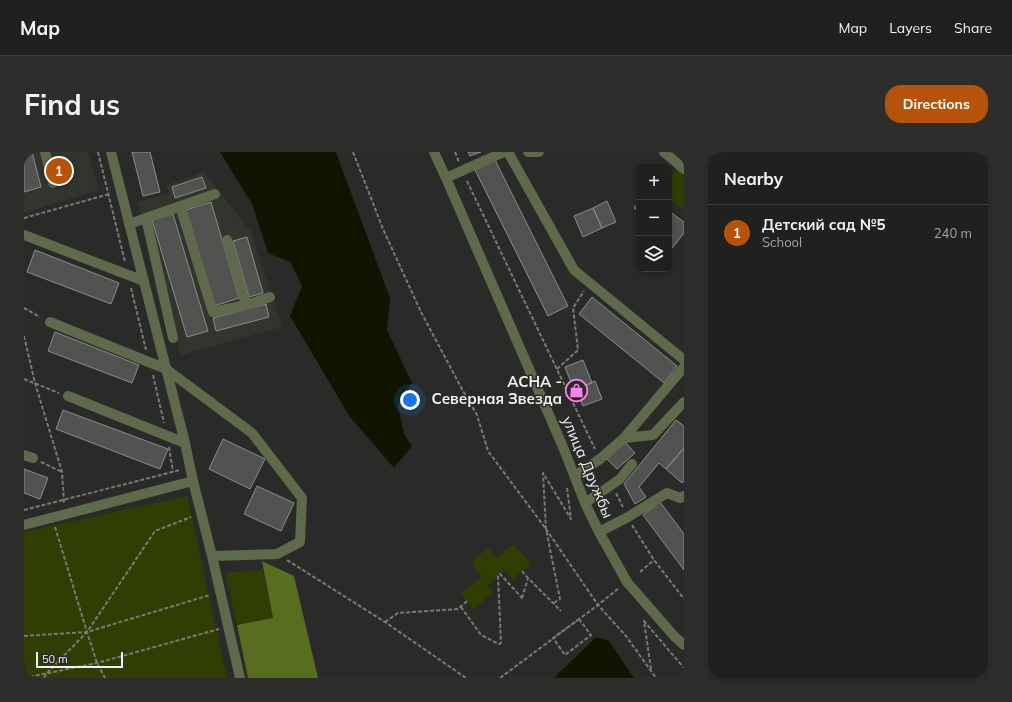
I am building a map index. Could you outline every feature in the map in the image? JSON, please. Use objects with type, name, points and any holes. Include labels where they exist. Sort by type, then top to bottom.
[{"type":"street","points":[[45,152],[53,183]]},
{"type":"street","points":[[111,152],[185,443],[240,678]]},
{"type":"street","name":"улица Дружбы","points":[[434,152],[575,476],[585,503],[599,532],[627,582],[674,636],[684,645]]},
{"type":"street","points":[[446,178],[504,152]]},
{"type":"street","points":[[508,152],[574,270],[684,360]]},
{"type":"street","points":[[528,152],[539,152]]},
{"type":"street","points":[[664,152],[684,169]]},
{"type":"street","points":[[130,224],[214,194]]},
{"type":"street","points":[[180,206],[213,312],[270,298]]},
{"type":"street","points":[[146,218],[173,338]]},
{"type":"street","points":[[24,235],[144,281]]},
{"type":"street","points":[[227,240],[246,305]]},
{"type":"street","points":[[50,322],[166,369],[252,433],[302,498],[300,542],[277,554],[212,556]]},
{"type":"street","points":[[575,476],[600,460],[624,438],[684,367]]},
{"type":"street","points":[[68,396],[185,443]]},
{"type":"street","points":[[624,438],[653,435],[684,402]]},
{"type":"street","points":[[585,503],[620,479],[632,464]]},
{"type":"street","points":[[24,526],[193,481]]},
{"type":"street","points":[[599,532],[628,517],[667,493],[683,499]]},
{"type":"path","points":[[98,152],[168,436],[173,472]]},
{"type":"path","points":[[353,152],[383,229],[421,312],[477,415],[488,451],[546,529],[598,605],[626,636],[656,678]]},
{"type":"path","points":[[455,152],[462,171],[600,460]]},
{"type":"path","points":[[24,218],[121,191]]},
{"type":"path","points":[[557,369],[578,350],[573,308],[590,283]]},
{"type":"path","points":[[24,308],[50,322]]},
{"type":"path","points":[[24,336],[35,383],[62,472],[65,515]]},
{"type":"path","points":[[24,379],[68,396]]},
{"type":"path","points":[[28,457],[62,472]]},
{"type":"path","points":[[24,510],[190,467]]},
{"type":"path","points":[[554,603],[560,598],[546,529],[543,473],[571,519],[567,486]]},
{"type":"path","points":[[612,484],[633,528],[654,560],[684,599]]},
{"type":"path","points":[[44,678],[47,673],[87,632],[155,531],[201,512]]},
{"type":"path","points":[[53,518],[97,663],[105,678]]},
{"type":"path","points":[[277,554],[385,622],[466,678]]},
{"type":"path","points":[[640,572],[654,560]]},
{"type":"path","points":[[522,571],[561,611]]},
{"type":"path","points":[[461,607],[481,635],[499,644],[501,643],[498,576],[500,574],[523,599],[528,578]]},
{"type":"path","points":[[500,678],[598,605],[618,588]]},
{"type":"path","points":[[24,636],[87,632],[220,592]]},
{"type":"path","points":[[385,622],[398,613],[458,608],[468,601]]},
{"type":"path","points":[[553,638],[565,655],[591,635],[579,619]]},
{"type":"path","points":[[651,670],[644,621],[684,668]]},
{"type":"path","points":[[24,678],[97,663],[228,626]]},
{"type":"shaded area","points":[[24,152],[88,152],[99,190],[24,213]]},
{"type":"shaded area","points":[[220,152],[336,152],[390,298],[387,330],[412,383],[398,406],[404,434],[412,446],[394,468],[350,417],[290,316],[302,286],[290,262],[268,253],[252,204]]},
{"type":"shaded area","points":[[204,172],[251,232],[282,327],[181,355],[137,202],[169,193],[167,185]]},
{"type":"shaded area","points":[[596,637],[609,641],[634,678],[555,678],[559,673]]},
{"type":"green space","points":[[679,168],[684,172],[684,211],[672,200],[672,176]]},
{"type":"green space","points":[[187,496],[227,678],[24,678],[24,532]]},
{"type":"green space","points":[[513,544],[531,563],[513,579],[505,570],[487,586],[493,592],[474,609],[461,594],[482,576],[470,563],[488,548],[497,558]]},
{"type":"green space","points":[[262,561],[294,576],[318,678],[248,678],[237,625],[273,618]]},
{"type":"green space","points":[[263,570],[273,618],[237,625],[225,573]]},
{"type":"building","points":[[24,152],[32,152],[41,187],[24,192]]},
{"type":"building","points":[[132,152],[150,152],[160,192],[143,196]]},
{"type":"building","points":[[468,152],[481,152],[470,156]]},
{"type":"building","points":[[495,160],[568,306],[548,316],[475,170]]},
{"type":"building","points":[[202,177],[206,188],[175,198],[172,187]]},
{"type":"building","points":[[607,201],[616,222],[602,228],[593,208]]},
{"type":"building","points":[[211,202],[239,298],[214,306],[186,210]]},
{"type":"building","points":[[593,208],[602,228],[583,237],[574,216]]},
{"type":"building","points":[[672,213],[684,222],[684,233],[672,248]]},
{"type":"building","points":[[173,214],[208,331],[187,337],[152,220]]},
{"type":"building","points":[[247,237],[263,293],[249,297],[233,241]]},
{"type":"building","points":[[35,250],[119,283],[111,304],[27,272]]},
{"type":"building","points":[[592,297],[677,366],[664,383],[579,314]]},
{"type":"building","points":[[266,304],[269,317],[216,331],[213,318]]},
{"type":"building","points":[[55,332],[139,365],[132,383],[48,351]]},
{"type":"building","points":[[583,360],[592,383],[574,390],[565,367]]},
{"type":"building","points":[[595,381],[602,399],[583,406],[576,389]]},
{"type":"building","points":[[63,410],[168,449],[160,469],[56,429]]},
{"type":"building","points":[[676,420],[684,426],[684,448],[666,469],[659,463],[639,487],[646,497],[635,504],[624,484]]},
{"type":"building","points":[[223,439],[265,459],[250,489],[209,469]]},
{"type":"building","points":[[625,442],[635,453],[617,469],[607,459]]},
{"type":"building","points":[[684,448],[684,481],[682,483],[666,469]]},
{"type":"building","points":[[24,469],[48,478],[40,499],[24,493]]},
{"type":"building","points":[[257,486],[294,503],[281,531],[244,514]]},
{"type":"building","points":[[660,502],[684,534],[684,570],[643,515]]},
{"type":"place","name":"Детский сад №5","points":[[59,171]]},
{"type":"place","name":"АСНА - Северная Звезда","points":[[577,390]]}]
